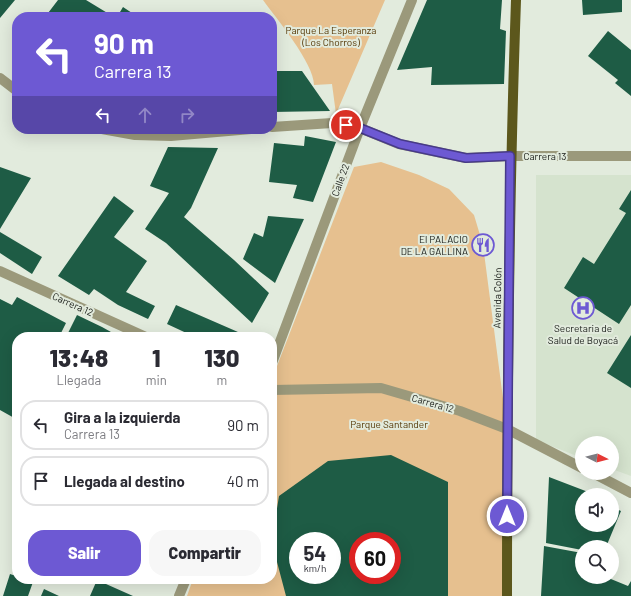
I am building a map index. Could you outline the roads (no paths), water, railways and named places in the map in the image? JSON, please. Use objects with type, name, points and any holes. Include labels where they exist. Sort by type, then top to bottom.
[{"type":"main road","name":"Avenida Colón","points":[[507,596],[510,156],[516,0]]},
{"type":"street","name":"Calle 22","points":[[277,349],[360,128],[412,0]]},
{"type":"street","points":[[0,78],[12,87]]},
{"type":"street","name":"Carrera 13","points":[[277,127],[332,123],[360,128],[400,144],[466,158],[510,156],[631,156]]},
{"type":"street","points":[[130,134],[171,136],[194,134]]},
{"type":"street","name":"Carrera 12","points":[[0,271],[135,332]]},
{"type":"street","name":"Carrera 12","points":[[277,390],[381,388],[460,410],[507,429],[575,464]]},
{"type":"street","points":[[606,480],[631,492]]},
{"type":"street","points":[[179,596],[184,584]]},
{"type":"place","name":"El PALACIO DE LA GALLINA","points":[[483,245]]},
{"type":"place","name":"Secretaria de Salud de Boyacá","points":[[583,308]]},
{"type":"park label","name":"Parque La Esperanza (Los Chorros)","points":[[331,36]]},
{"type":"park label","name":"Parque Santander","points":[[389,424]]}]
